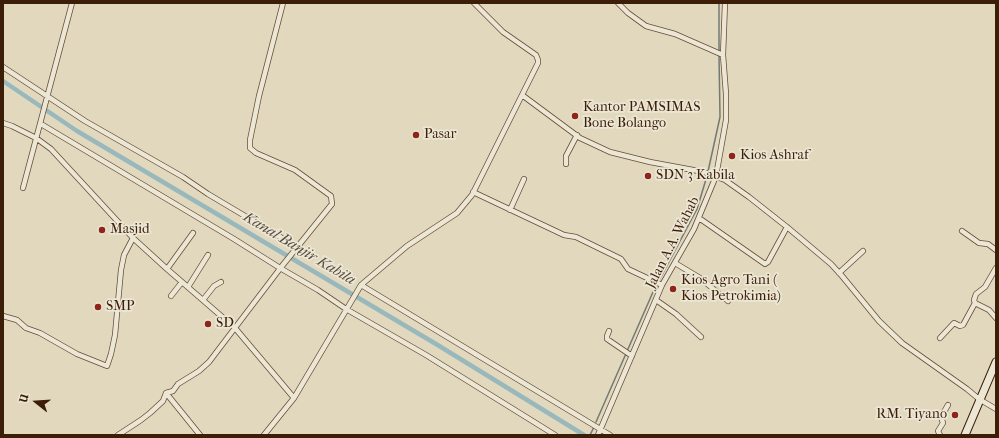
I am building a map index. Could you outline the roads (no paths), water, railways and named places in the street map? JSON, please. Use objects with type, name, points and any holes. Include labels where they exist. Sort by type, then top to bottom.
[{"type":"main road","points":[[967,434],[979,399],[996,362]]},
{"type":"street","points":[[24,188],[72,3]]},
{"type":"street","points":[[166,393],[173,391],[178,384],[204,367],[281,267],[332,204],[331,196],[295,170],[252,151],[250,144],[259,96],[283,3]]},
{"type":"street","points":[[264,435],[294,398],[360,287],[406,246],[457,213],[473,192],[538,63],[536,55],[503,32],[474,3]]},
{"type":"street","points":[[618,3],[628,13],[646,26],[675,34],[720,53]]},
{"type":"street","name":"Jalan A.A. Wahab","points":[[598,435],[629,354],[656,300],[659,284],[675,263],[699,218],[714,175],[726,120],[726,94],[720,53],[726,3]]},
{"type":"street","points":[[3,67],[85,121],[184,178],[296,249]]},
{"type":"street","points":[[522,95],[577,135],[616,155],[704,172],[725,180],[787,227],[839,273],[879,321],[902,343],[979,399],[996,409]]},
{"type":"street","points":[[41,122],[426,355],[555,435]]},
{"type":"street","points":[[3,123],[36,138],[51,150],[134,238],[235,328],[294,398]]},
{"type":"street","points":[[566,164],[566,156],[577,135]]},
{"type":"street","points":[[510,210],[524,179]]},
{"type":"street","points":[[473,192],[564,236],[579,238],[621,259],[628,269],[659,284]]},
{"type":"street","points":[[699,218],[765,264],[768,262],[787,227]]},
{"type":"street","points":[[962,231],[979,243],[988,244],[996,250]]},
{"type":"street","points":[[167,269],[193,233]]},
{"type":"street","points":[[3,316],[17,320],[26,328],[40,333],[77,354],[107,366],[110,359],[114,335],[124,255],[134,238]]},
{"type":"street","points":[[839,273],[863,251]]},
{"type":"street","points":[[188,287],[208,255]]},
{"type":"street","points":[[675,263],[700,278],[728,301]]},
{"type":"street","points":[[940,338],[954,323],[960,326],[963,325],[975,303],[974,300],[976,294],[985,287],[996,268]]},
{"type":"street","points":[[172,296],[182,282]]},
{"type":"street","points":[[204,300],[214,286],[221,282]]},
{"type":"street","points":[[360,287],[610,435]]},
{"type":"street","points":[[656,300],[676,314],[701,337]]},
{"type":"street","points":[[975,303],[989,310],[996,318]]},
{"type":"street","points":[[609,331],[607,334],[607,339],[629,354]]},
{"type":"street","points":[[118,435],[150,413],[163,400],[166,393]]},
{"type":"street","points":[[166,393],[200,435]]},
{"type":"street","points":[[940,435],[938,431],[943,423],[941,417],[948,405]]},
{"type":"waterway","points":[[719,3],[719,51]]},
{"type":"waterway","points":[[596,422],[653,292],[697,209],[707,176],[720,117],[719,55]]},
{"type":"waterway","name":"Kanal Banjir Kabila","points":[[3,81],[77,131],[436,344],[584,435]]},
{"type":"waterway","points":[[590,435],[594,427]]},
{"type":"place","name":"Kantor PAMSIMAS Bone Bolango","points":[[575,116]]},
{"type":"place","name":"Pasar","points":[[416,135]]},
{"type":"place","name":"Kios Ashraf","points":[[732,156]]},
{"type":"place","name":"SDN 3 Kabila","points":[[648,176]]},
{"type":"place","name":"Masjid","points":[[102,230]]},
{"type":"place","name":"Kios Agro Tani ( Kios Petrokimia)","points":[[673,289]]},
{"type":"place","name":"SMP","points":[[98,307]]},
{"type":"place","name":"SD","points":[[208,324]]},
{"type":"place","name":"RM. Tiyano","points":[[955,415]]}]
